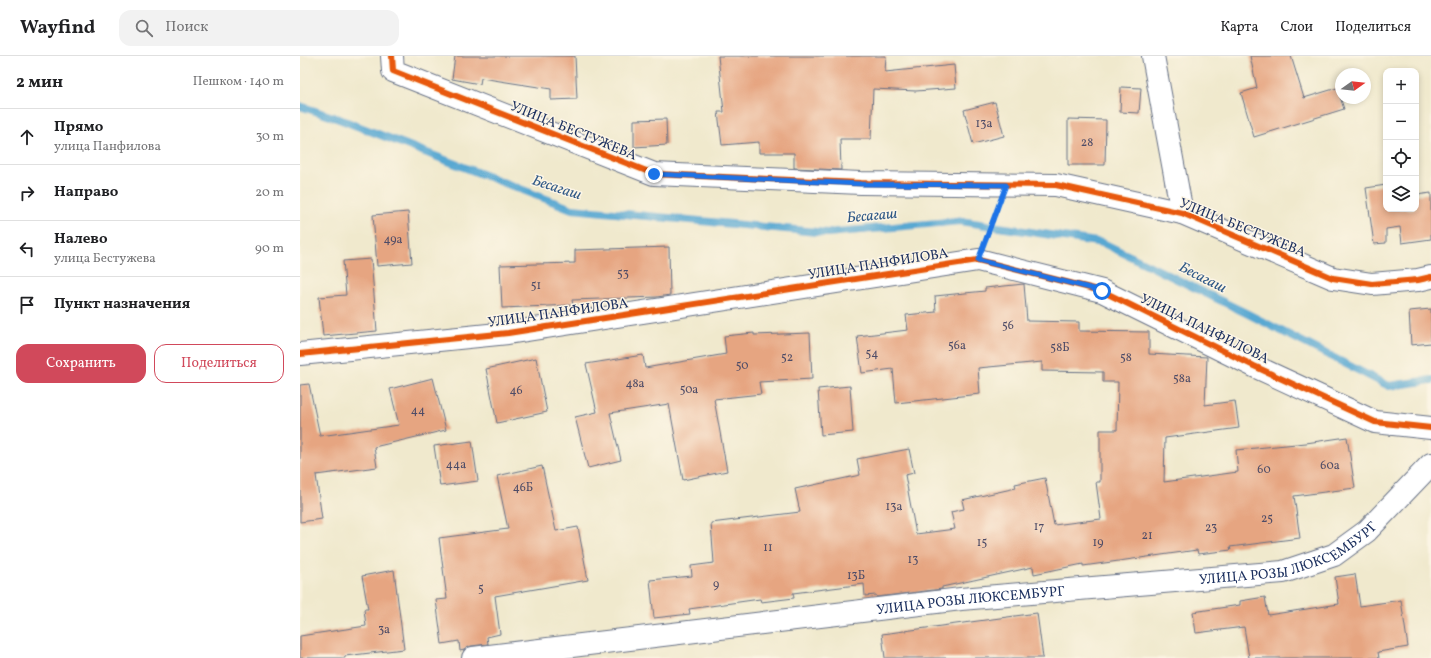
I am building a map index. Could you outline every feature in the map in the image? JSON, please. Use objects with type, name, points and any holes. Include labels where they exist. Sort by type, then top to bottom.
[{"type":"street","points":[[1152,56],[1182,212]]},
{"type":"street","name":"УЛИЦА БЕСТУЖЕВА","points":[[393,63],[654,174],[861,184],[1056,185],[1182,212],[1333,278],[1372,284],[1418,280],[1431,277]]},
{"type":"street","name":"УЛИЦА ПАНФИЛОВА","points":[[300,354],[508,333],[978,260],[1102,291],[1254,366],[1375,422],[1431,428]]},
{"type":"street","name":"УЛИЦА РОЗЫ ЛЮКСЕМБУРГ","points":[[473,658],[961,599],[1283,572],[1334,555],[1367,531],[1431,464]]},
{"type":"path","points":[[978,260],[1006,185]]},
{"type":"building","points":[[455,56],[575,56],[577,99],[551,100],[551,89],[481,78],[480,84],[452,79]]},
{"type":"building","points":[[718,56],[886,56],[885,72],[954,65],[956,88],[916,91],[873,89],[871,139],[840,139],[841,170],[794,168],[794,153],[759,153],[759,142],[722,145],[718,112],[724,112]]},
{"type":"building","points":[[1250,56],[1291,56],[1304,98],[1335,89],[1335,104],[1342,104],[1344,109],[1254,137],[1241,93],[1257,88]]},
{"type":"building","points":[[1121,87],[1141,88],[1139,113],[1120,112]]},
{"type":"building","points":[[995,102],[1004,136],[973,144],[964,110]]},
{"type":"building","points":[[666,119],[667,145],[634,147],[634,120]]},
{"type":"building","points":[[1068,119],[1106,120],[1105,165],[1068,165]]},
{"type":"building","points":[[1383,185],[1383,212],[1419,212],[1419,195],[1431,193],[1431,239],[1402,243],[1400,227],[1386,229],[1386,243],[1374,244],[1366,188]]},
{"type":"building","points":[[408,212],[412,263],[377,266],[373,215]]},
{"type":"building","points":[[669,247],[670,295],[657,297],[572,300],[573,305],[502,308],[500,265],[575,263],[575,250]]},
{"type":"building","points":[[371,259],[377,331],[323,336],[319,297],[346,295],[343,261]]},
{"type":"building","points":[[1024,284],[1027,321],[1079,322],[1079,331],[1149,332],[1149,354],[1207,357],[1205,405],[1235,401],[1239,428],[1165,438],[1164,482],[1238,472],[1236,450],[1347,437],[1355,488],[1294,496],[1300,538],[1230,547],[1231,550],[1198,554],[1197,550],[1083,566],[1083,564],[1034,574],[1033,567],[942,587],[942,589],[877,597],[876,595],[865,596],[864,584],[793,593],[794,598],[761,602],[760,599],[689,609],[690,614],[654,618],[650,580],[692,576],[691,566],[714,563],[711,523],[800,512],[795,489],[860,475],[857,459],[909,449],[914,473],[905,475],[916,534],[955,529],[951,512],[964,509],[962,500],[1016,488],[1015,484],[1045,478],[1054,525],[1101,519],[1096,482],[1100,482],[1100,430],[1117,430],[1118,382],[1103,382],[1103,372],[1042,371],[1042,362],[978,368],[980,394],[896,403],[893,369],[862,373],[857,336],[908,330],[906,315],[936,312],[935,296],[985,291],[985,288]]},
{"type":"building","points":[[1431,309],[1431,343],[1411,345],[1409,311]]},
{"type":"building","points":[[754,333],[754,335],[810,333],[812,379],[759,382],[761,394],[714,399],[727,471],[683,480],[669,404],[610,413],[621,460],[588,468],[575,417],[597,412],[586,364],[643,355],[645,368],[726,354],[724,336]]},
{"type":"building","points":[[536,358],[547,412],[497,423],[486,369]]},
{"type":"building","points":[[433,378],[446,430],[374,447],[377,467],[316,475],[322,519],[300,522],[300,385],[309,384],[320,436],[399,425],[390,389]]},
{"type":"building","points":[[850,386],[853,432],[821,435],[818,389]]},
{"type":"building","points":[[472,441],[478,481],[440,486],[434,446]]},
{"type":"building","points":[[542,466],[556,531],[578,527],[588,580],[495,596],[500,634],[487,637],[488,644],[471,646],[460,651],[459,641],[442,644],[436,600],[447,599],[439,538],[508,529],[497,476]]},
{"type":"building","points":[[394,570],[404,649],[345,656],[345,658],[300,658],[300,636],[366,626],[364,609],[368,609],[362,576]]},
{"type":"building","points":[[1355,574],[1360,606],[1401,600],[1408,647],[1378,652],[1379,658],[1249,658],[1244,627],[1196,633],[1193,612],[1240,605],[1240,601],[1265,597],[1268,615],[1339,604],[1335,577]]},
{"type":"building","points":[[1037,613],[1043,658],[885,658],[882,634]]},
{"type":"waterway","name":"Бесагаш","points":[[300,106],[339,119],[572,209],[827,233],[960,221],[1103,243],[1248,314],[1389,386],[1431,380]]},
{"type":"cycle path","points":[[392,56],[393,71],[654,174],[861,183],[1056,185],[1182,213],[1333,278],[1372,284],[1418,280],[1431,277]]},
{"type":"cycle path","points":[[300,354],[508,333],[978,260],[1102,291],[1254,366],[1375,422],[1431,428]]},
{"type":"route","points":[[654,174],[861,184],[1006,185],[978,260],[1102,291]]}]
